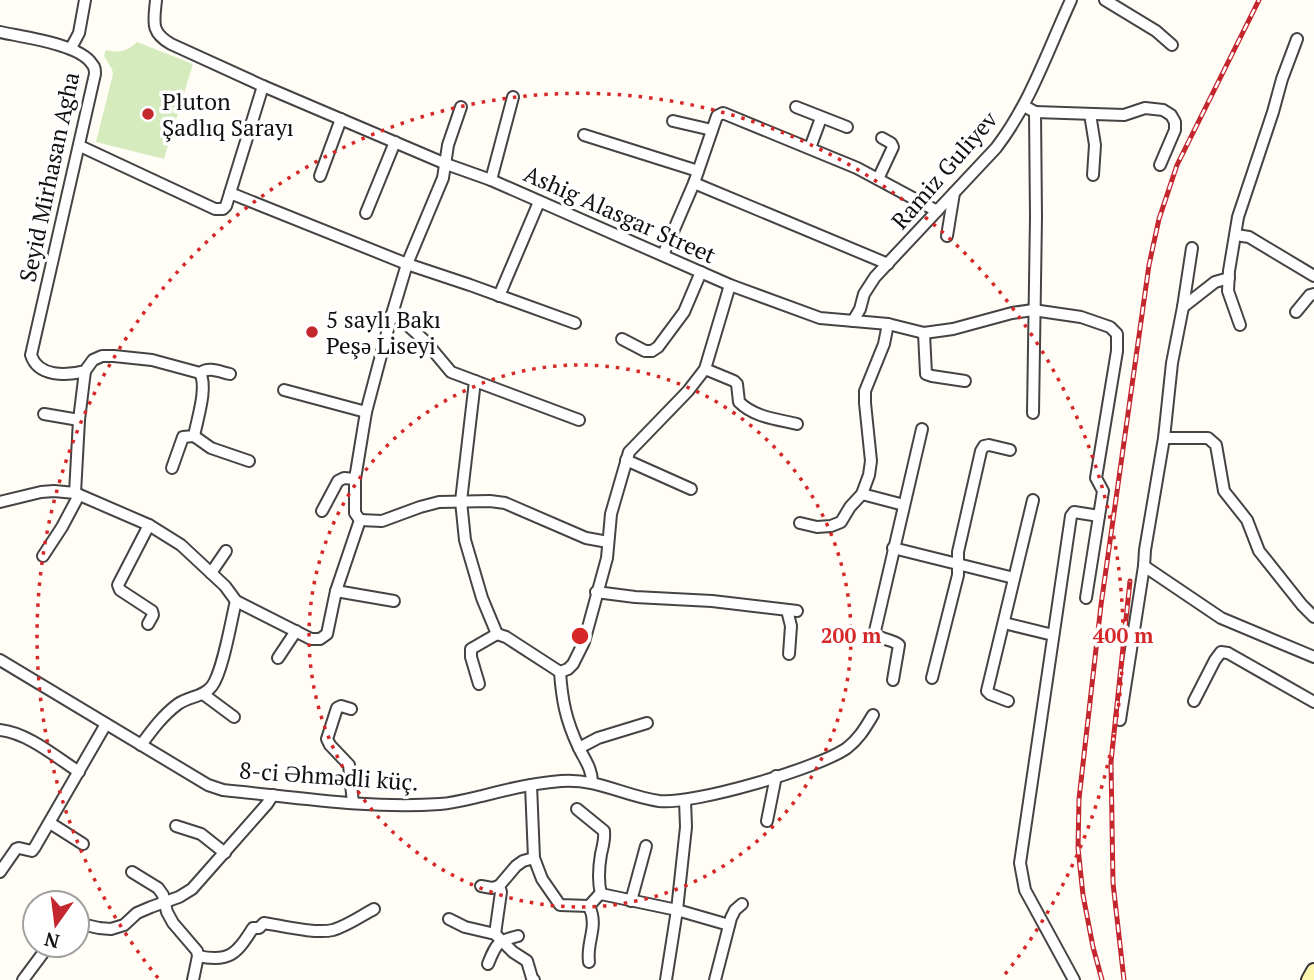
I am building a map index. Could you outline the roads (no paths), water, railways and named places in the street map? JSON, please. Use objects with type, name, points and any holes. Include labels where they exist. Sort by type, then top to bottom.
[{"type":"street","points":[[71,48],[79,33],[85,0]]},
{"type":"street","name":"Ashig Alasgar Street","points":[[156,0],[154,23],[156,32],[163,40],[263,86],[446,164],[491,180],[730,285],[820,318],[888,324],[924,332],[953,329],[1033,310],[1081,317],[1110,327],[1117,334],[1117,351],[1096,478],[1103,491],[1099,516]]},
{"type":"street","name":"Ramiz Guliyev","points":[[853,321],[864,294],[875,277],[1007,133],[1024,106],[1071,0]]},
{"type":"street","points":[[1105,0],[1156,30],[1172,45]]},
{"type":"street","name":"Seyid Mirhasan Agha","points":[[0,32],[71,48],[94,66],[95,74],[80,146],[31,355],[34,364],[42,370],[60,374],[85,372]]},
{"type":"street","points":[[1240,325],[1228,291],[1238,217],[1297,39]]},
{"type":"street","points":[[80,146],[215,209],[223,209],[263,86]]},
{"type":"street","points":[[491,180],[513,97]]},
{"type":"street","points":[[1024,106],[1035,112],[1124,115],[1145,108],[1157,108],[1171,116],[1175,122],[1175,130],[1160,166]]},
{"type":"street","points":[[360,520],[355,513],[355,479],[366,412],[407,264],[437,193],[446,164],[448,145],[461,107]]},
{"type":"street","points":[[796,107],[847,127]]},
{"type":"street","points":[[1033,413],[1035,112]]},
{"type":"street","points":[[663,255],[696,177],[712,130],[718,116],[723,113],[857,168],[937,211]]},
{"type":"street","points":[[1090,114],[1095,145],[1093,175]]},
{"type":"street","points":[[810,148],[821,118]]},
{"type":"street","points":[[320,176],[341,119]]},
{"type":"street","points":[[673,121],[712,130]]},
{"type":"street","points":[[584,135],[696,177],[888,264]]},
{"type":"street","points":[[878,179],[893,147],[882,138]]},
{"type":"street","points":[[366,213],[395,142]]},
{"type":"street","points":[[947,236],[954,192]]},
{"type":"street","points":[[230,193],[407,264],[575,323]]},
{"type":"street","points":[[499,296],[538,202]]},
{"type":"street","points":[[1236,235],[1248,237],[1314,276]]},
{"type":"street","points":[[1121,720],[1164,439],[1172,363],[1192,248]]},
{"type":"street","points":[[622,339],[646,351],[659,347],[684,312],[701,272]]},
{"type":"street","points":[[1183,307],[1215,282],[1229,278]]},
{"type":"street","points":[[560,672],[573,664],[580,652],[607,558],[611,514],[629,452],[688,391],[705,369],[730,285]]},
{"type":"street","points":[[1296,313],[1310,295],[1314,294]]},
{"type":"street","points":[[392,314],[403,320],[425,341],[451,372],[579,420]]},
{"type":"street","points":[[800,523],[817,527],[841,522],[862,494],[871,461],[865,391],[884,344],[888,324]]},
{"type":"street","points":[[924,332],[926,374],[965,381]]},
{"type":"street","points":[[43,556],[62,527],[77,494],[79,420],[85,372],[93,360],[102,355],[152,360],[200,373],[204,380],[194,436]]},
{"type":"street","points":[[200,373],[210,369],[230,374]]},
{"type":"street","points":[[705,369],[734,381],[737,384],[739,402],[748,410],[797,424]]},
{"type":"street","points":[[475,381],[461,501],[465,540],[482,598],[497,634]]},
{"type":"street","points":[[284,390],[366,412]]},
{"type":"street","points":[[44,414],[79,420]]},
{"type":"street","points":[[893,680],[900,645],[880,638],[875,631],[922,429]]},
{"type":"street","points":[[172,468],[183,437],[194,436],[211,448],[249,461]]},
{"type":"street","points":[[1164,439],[1208,438],[1216,445],[1224,491],[1247,520],[1259,551],[1314,617]]},
{"type":"street","points":[[932,677],[958,575],[958,552],[981,451],[984,446],[989,445],[1010,450]]},
{"type":"street","points":[[626,460],[691,489]]},
{"type":"street","points":[[322,511],[338,481],[344,478],[355,479]]},
{"type":"street","points":[[0,502],[41,492],[77,494],[149,525],[181,545],[236,601],[311,639],[320,639],[327,634],[336,592],[360,520]]},
{"type":"street","points":[[862,494],[904,505]]},
{"type":"street","points":[[1008,701],[988,691],[1033,500]]},
{"type":"street","points":[[360,520],[382,521],[439,502],[490,501],[505,503],[586,538],[608,542]]},
{"type":"street","points":[[1074,980],[1025,890],[1020,863],[1070,516],[1074,512],[1099,516],[1086,598]]},
{"type":"street","points":[[148,624],[153,615],[152,611],[120,590],[118,585],[149,525]]},
{"type":"street","points":[[894,548],[1014,578]]},
{"type":"street","points":[[211,573],[226,551]]},
{"type":"street","points":[[1144,566],[1221,618],[1314,657]]},
{"type":"street","points":[[336,592],[394,601]]},
{"type":"street","points":[[596,592],[792,610],[789,654]]},
{"type":"street","points":[[141,745],[175,706],[185,699],[203,694],[211,687],[218,675],[236,601]]},
{"type":"street","points":[[1004,623],[1053,635]]},
{"type":"street","points":[[278,658],[296,631]]},
{"type":"street","points":[[479,684],[471,649],[497,634],[560,672]]},
{"type":"street","points":[[1194,701],[1221,652],[1228,653],[1314,702]]},
{"type":"street","name":"8-ci Əhmədli küç.","points":[[0,660],[208,785],[223,790],[329,803],[443,804],[531,785],[579,780],[639,797],[675,802],[748,786],[828,759],[858,740],[873,715]]},
{"type":"street","points":[[560,672],[561,698],[579,748],[591,771],[592,782]]},
{"type":"street","points":[[203,694],[234,717]]},
{"type":"street","points":[[351,709],[341,706],[337,708],[327,739],[349,765],[353,803]]},
{"type":"street","points":[[579,748],[598,738],[647,723]]},
{"type":"street","points":[[0,872],[16,849],[32,851],[106,724]]},
{"type":"street","points":[[0,730],[12,731],[26,738],[79,772]]},
{"type":"street","points":[[767,821],[776,776]]},
{"type":"street","points":[[531,785],[534,858],[542,878],[561,905],[589,906]]},
{"type":"street","points":[[91,926],[111,929],[124,925],[137,913],[179,897],[192,889],[273,795]]},
{"type":"street","points":[[666,980],[686,827],[685,800]]},
{"type":"street","points":[[577,809],[604,831],[601,894]]},
{"type":"street","points":[[50,823],[83,844]]},
{"type":"street","points":[[176,826],[201,834],[225,853]]},
{"type":"street","points":[[631,901],[646,846]]},
{"type":"street","points":[[481,886],[499,886],[516,866],[534,858]]},
{"type":"street","points":[[132,872],[158,888],[173,923],[194,947],[198,956],[193,980]]},
{"type":"street","points":[[488,964],[498,937],[501,892],[499,886]]},
{"type":"street","points":[[589,906],[601,894]]},
{"type":"street","points":[[601,894],[677,910],[729,925]]},
{"type":"street","points":[[715,980],[729,925],[735,910],[743,904]]},
{"type":"street","points":[[589,906],[594,920],[589,962]]},
{"type":"street","points":[[198,956],[226,958],[233,954],[253,928],[259,928],[264,923],[331,930],[374,909]]},
{"type":"street","points":[[449,919],[498,937],[518,936]]},
{"type":"street","points":[[498,937],[527,961],[534,980]]},
{"type":"street","points":[[23,980],[39,959]]},
{"type":"street","points":[[1309,980],[1314,971]]},
{"type":"railway","points":[[1102,980],[1083,895],[1078,848],[1079,799],[1101,605],[1149,265],[1159,219],[1177,165],[1259,0]]},
{"type":"railway","points":[[1124,980],[1113,883],[1111,762],[1130,581]]},
{"type":"place","name":"Pluton Şadlıq Sarayı","points":[[148,114]]},
{"type":"place","name":"5 saylı Bakı Peşə Liseyi","points":[[312,332]]}]
